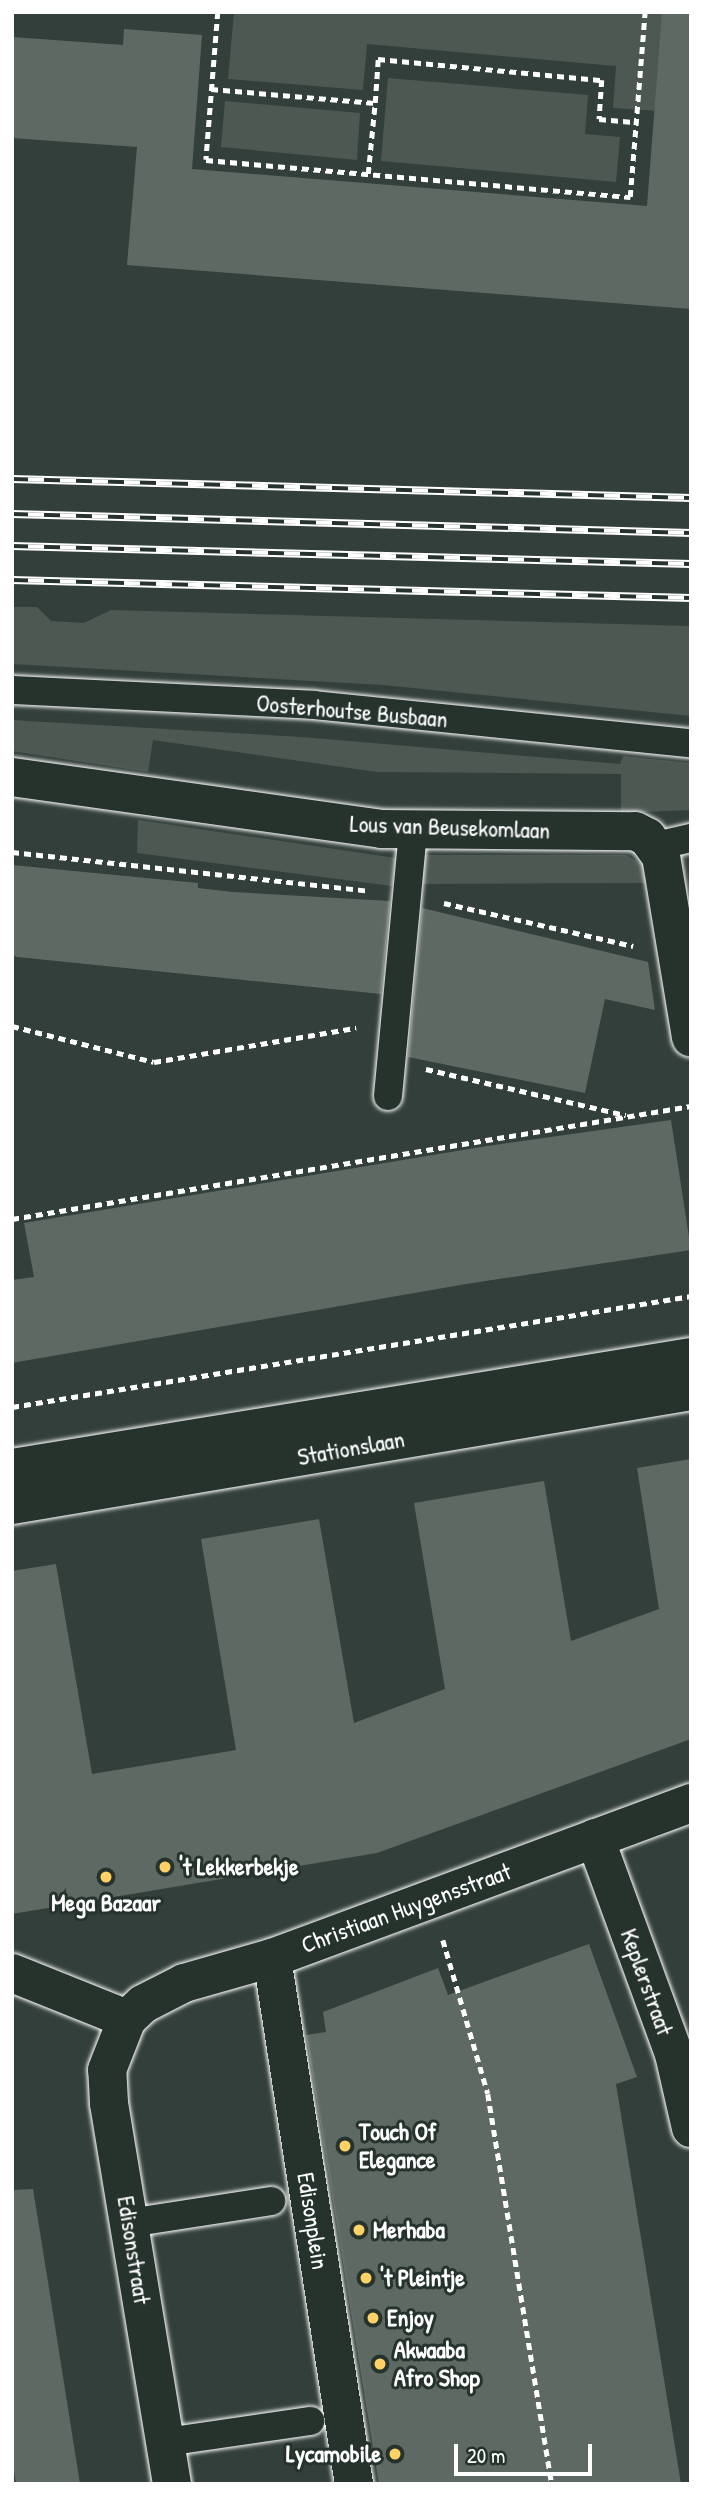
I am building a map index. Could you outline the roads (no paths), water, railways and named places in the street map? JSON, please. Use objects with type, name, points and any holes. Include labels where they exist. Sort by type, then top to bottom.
[{"type":"street","name":"Lous van Beusekomlaan","points":[[12,776],[381,830],[621,830],[635,831],[673,842],[676,948],[691,1038]]},
{"type":"street","name":"Stationslaan","points":[[12,1468],[691,1357]]},
{"type":"street","name":"Stationslaan","points":[[12,1505],[691,1391]]},
{"type":"street","name":"Christiaan Huygensstraat","points":[[127,2019],[143,2004],[184,1983],[272,1958],[691,1803]]},
{"type":"street","name":"Keplerstraat","points":[[595,1838],[674,2054],[691,2128]]},
{"type":"street","name":"Edisonplein","points":[[272,1958],[354,2484]]},
{"type":"street","points":[[12,1973],[127,2019]]},
{"type":"street","name":"Edisonstraat","points":[[127,2019],[107,2070],[129,2223],[173,2484]]},
{"type":"lane","name":"Oosterhoutse Busbaan","points":[[12,690],[314,705],[691,743]]},
{"type":"lane","points":[[388,1096],[413,830]]},
{"type":"lane","points":[[129,2223],[271,2201]]},
{"type":"lane","points":[[166,2442],[310,2421]]},
{"type":"railway","points":[[12,479],[691,498]]},
{"type":"railway","points":[[12,514],[691,533]]},
{"type":"railway","points":[[12,546],[691,564]]},
{"type":"railway","points":[[12,580],[691,598]]},
{"type":"place","name":"'t Lekkerbekje","points":[[165,1867]]},
{"type":"place","name":"Mega Bazaar","points":[[106,1877]]},
{"type":"place","name":"Touch Of Elegance","points":[[345,2146]]},
{"type":"place","name":"Merhaba","points":[[359,2230]]},
{"type":"place","name":"'t Pleintje","points":[[366,2278]]},
{"type":"place","name":"Enjoy","points":[[373,2318]]},
{"type":"place","name":"Akwaaba Afro Shop","points":[[380,2364]]},
{"type":"place","name":"Lycamobile","points":[[395,2454]]}]
